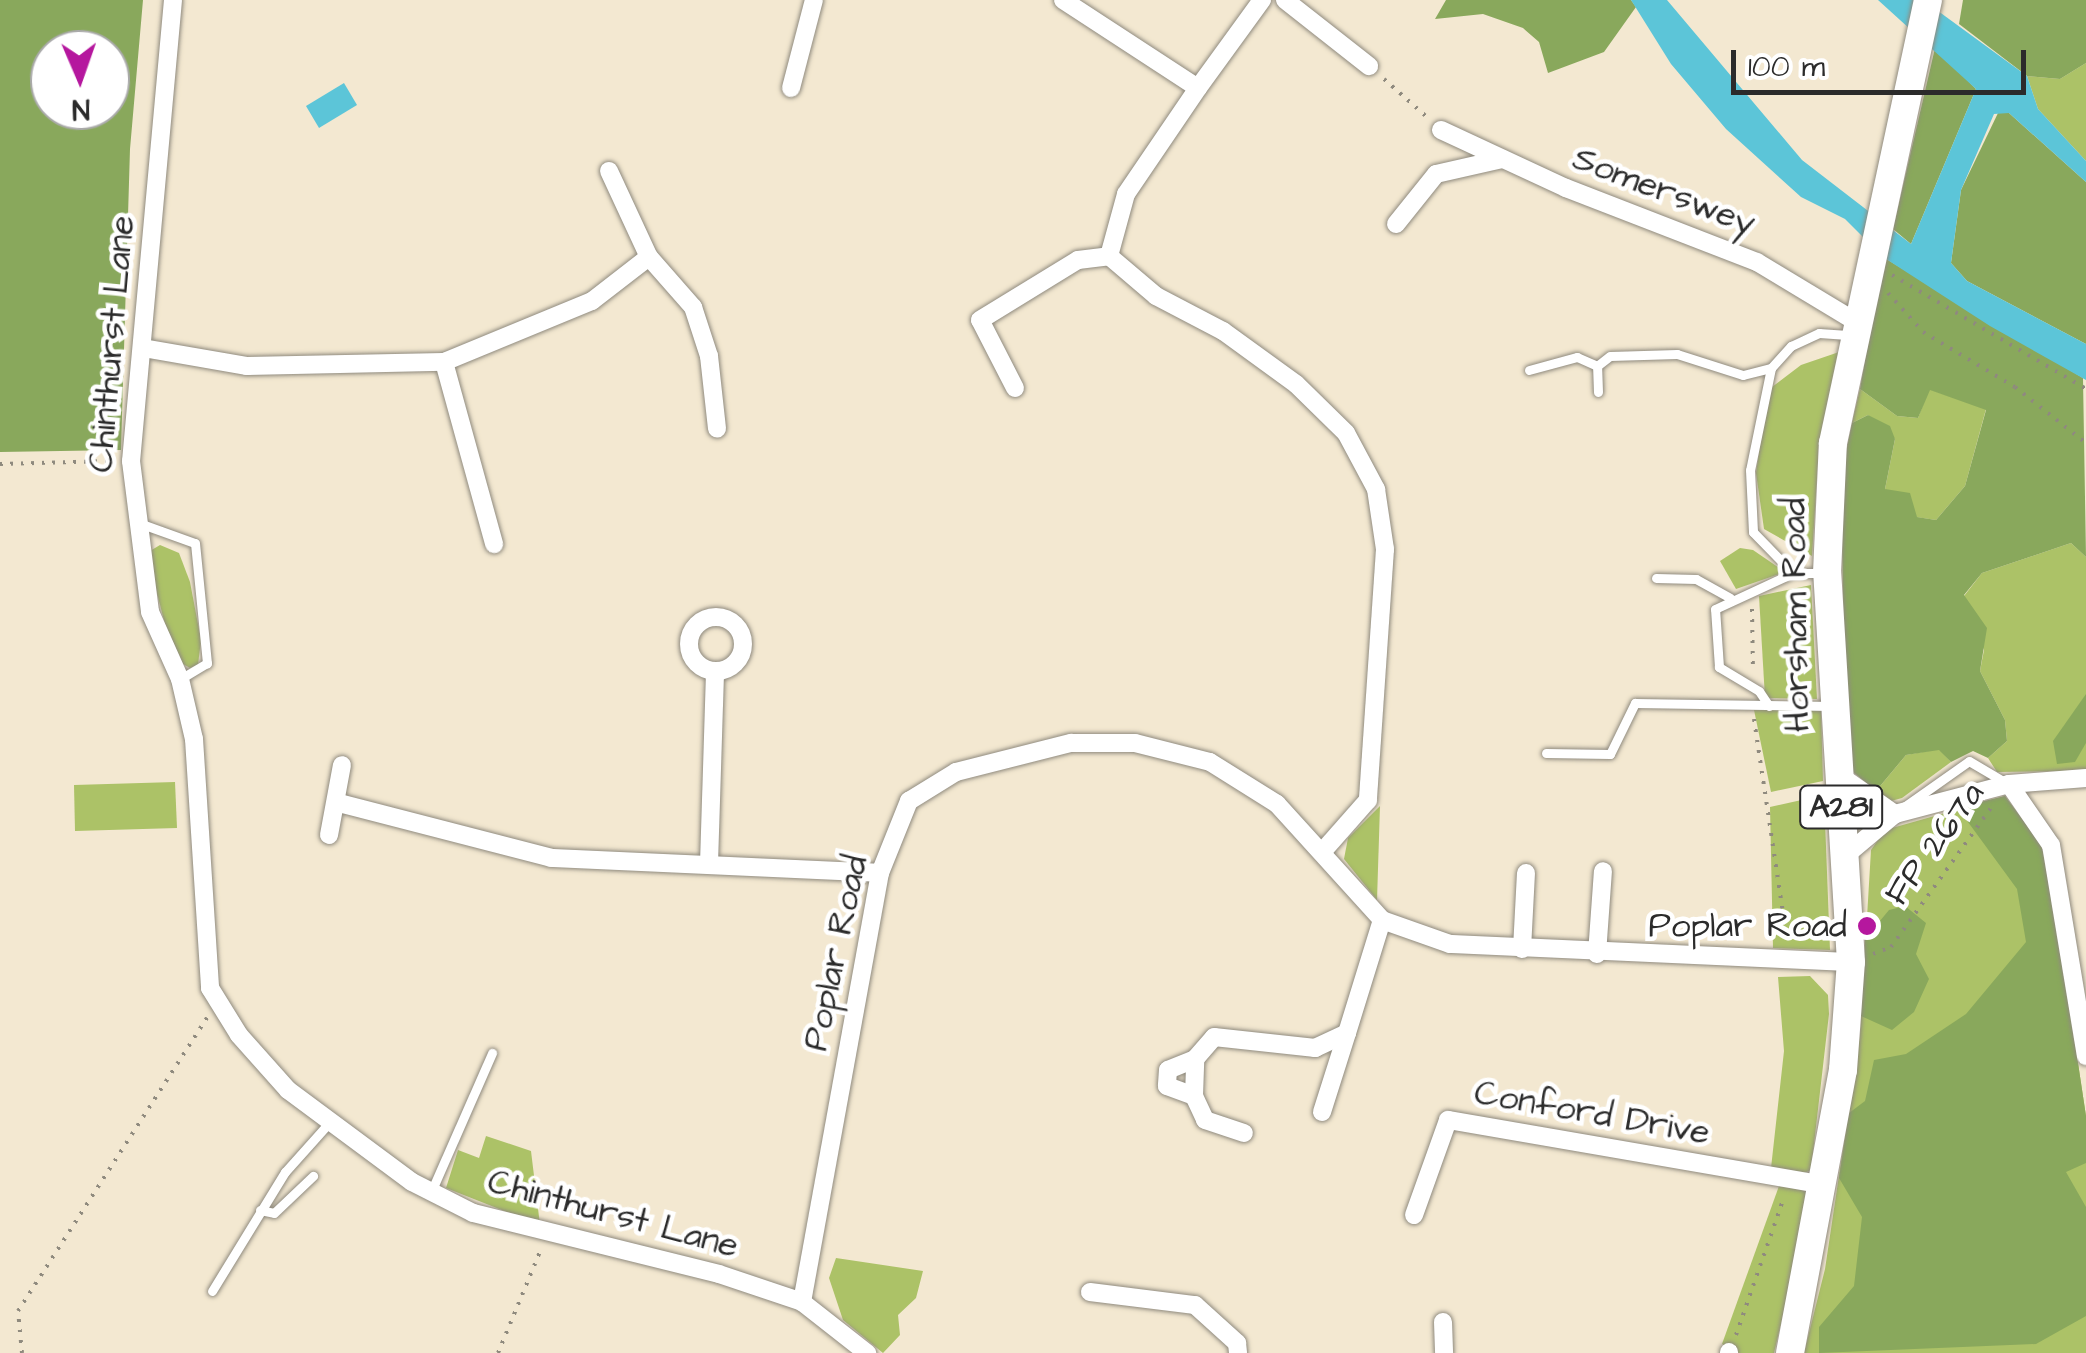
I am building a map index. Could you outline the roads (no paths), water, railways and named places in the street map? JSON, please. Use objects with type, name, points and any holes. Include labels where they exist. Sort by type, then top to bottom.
[{"type":"main road","name":"Horsham Road","points":[[1790,1353],[1825,1184],[1851,962],[1826,572],[1834,442],[1856,329],[1875,273],[1928,0]]},
{"type":"street","name":"Chinthurst Lane","points":[[172,0],[131,461],[134,521],[150,612],[180,679],[202,794],[210,988],[239,1036],[328,1124],[432,1192],[473,1213],[547,1235],[719,1274],[802,1302],[867,1353]]},
{"type":"street","points":[[791,88],[814,0]]},
{"type":"street","points":[[1064,0],[1198,88]]},
{"type":"street","points":[[1108,256],[1126,194],[1262,0]]},
{"type":"street","points":[[1285,0],[1369,66]]},
{"type":"street","name":"Somerswey","points":[[1441,130],[1502,159],[1757,262],[1856,329]]},
{"type":"street","points":[[1396,224],[1436,174],[1502,159]]},
{"type":"street","points":[[609,171],[649,257],[694,307],[709,356],[717,429]]},
{"type":"street","points":[[1015,388],[980,320],[1078,260],[1108,256],[1156,296],[1223,332],[1296,384],[1346,432],[1376,489],[1385,549],[1368,800],[1324,851]]},
{"type":"street","points":[[143,348],[247,366],[444,362],[592,301],[649,257]]},
{"type":"street","points":[[444,362],[494,544]]},
{"type":"street","points":[[709,864],[715,671]]},
{"type":"street","name":"Poplar Road","points":[[802,1302],[880,873],[909,800],[956,772],[1071,743],[1136,743],[1210,762],[1277,804],[1324,851],[1382,920]]},
{"type":"street","points":[[329,835],[339,803],[342,765]]},
{"type":"street","points":[[1838,774],[1895,814]]},
{"type":"street","points":[[1846,855],[1895,814],[2009,784],[2086,778]]},
{"type":"street","points":[[2009,784],[2052,845],[2086,1056]]},
{"type":"street","points":[[339,803],[551,858],[880,873]]},
{"type":"street","points":[[1596,954],[1603,871]]},
{"type":"street","points":[[1522,949],[1526,873]]},
{"type":"street","points":[[1322,1112],[1382,920],[1450,944],[1596,954],[1851,962]]},
{"type":"street","points":[[1194,1096],[1167,1086],[1168,1070],[1195,1059],[1214,1036],[1315,1048],[1347,1033]]},
{"type":"street","points":[[1195,1059],[1194,1096],[1204,1120],[1244,1133]]},
{"type":"street","name":"Conford Drive","points":[[1414,1215],[1448,1120],[1825,1184]]},
{"type":"street","points":[[1090,1292],[1195,1305],[1237,1344],[1238,1353]]},
{"type":"street","points":[[1444,1322],[1444,1353]]},
{"type":"lane","points":[[1793,573],[1753,532],[1750,470],[1772,368],[1790,346],[1819,333],[1856,329]]},
{"type":"lane","points":[[1596,366],[1610,356],[1677,354],[1743,375],[1772,368]]},
{"type":"lane","points":[[1530,370],[1577,357],[1596,366]]},
{"type":"lane","points":[[1596,366],[1598,392]]},
{"type":"lane","points":[[134,521],[195,543],[207,663],[180,679]]},
{"type":"lane","points":[[1768,706],[1753,687],[1725,674],[1716,658],[1716,609],[1730,598],[1793,573],[1826,572]]},
{"type":"lane","points":[[1656,578],[1696,580],[1730,598]]},
{"type":"lane","points":[[1546,753],[1614,752],[1635,704],[1834,706]]},
{"type":"lane","points":[[1895,814],[1969,760],[2009,784]]},
{"type":"lane","points":[[432,1192],[492,1053]]},
{"type":"lane","points":[[212,1291],[260,1210],[328,1124]]},
{"type":"lane","points":[[260,1210],[274,1213],[312,1176]]},
{"type":"water","points":[[1631,0],[1667,0],[1802,160],[1911,244],[1976,89],[1878,0],[1923,0],[2027,76],[2038,109],[2086,161],[2086,182],[2009,113],[1994,114],[1961,190],[1951,263],[1967,281],[2086,344],[2086,380],[1990,326],[1883,257],[1845,219],[1801,197],[1726,129],[1671,64]]},
{"type":"water","points":[[344,83],[357,105],[319,128],[306,106]]},
{"type":"place","name":"Poplar Road","points":[[1867,926]]}]
